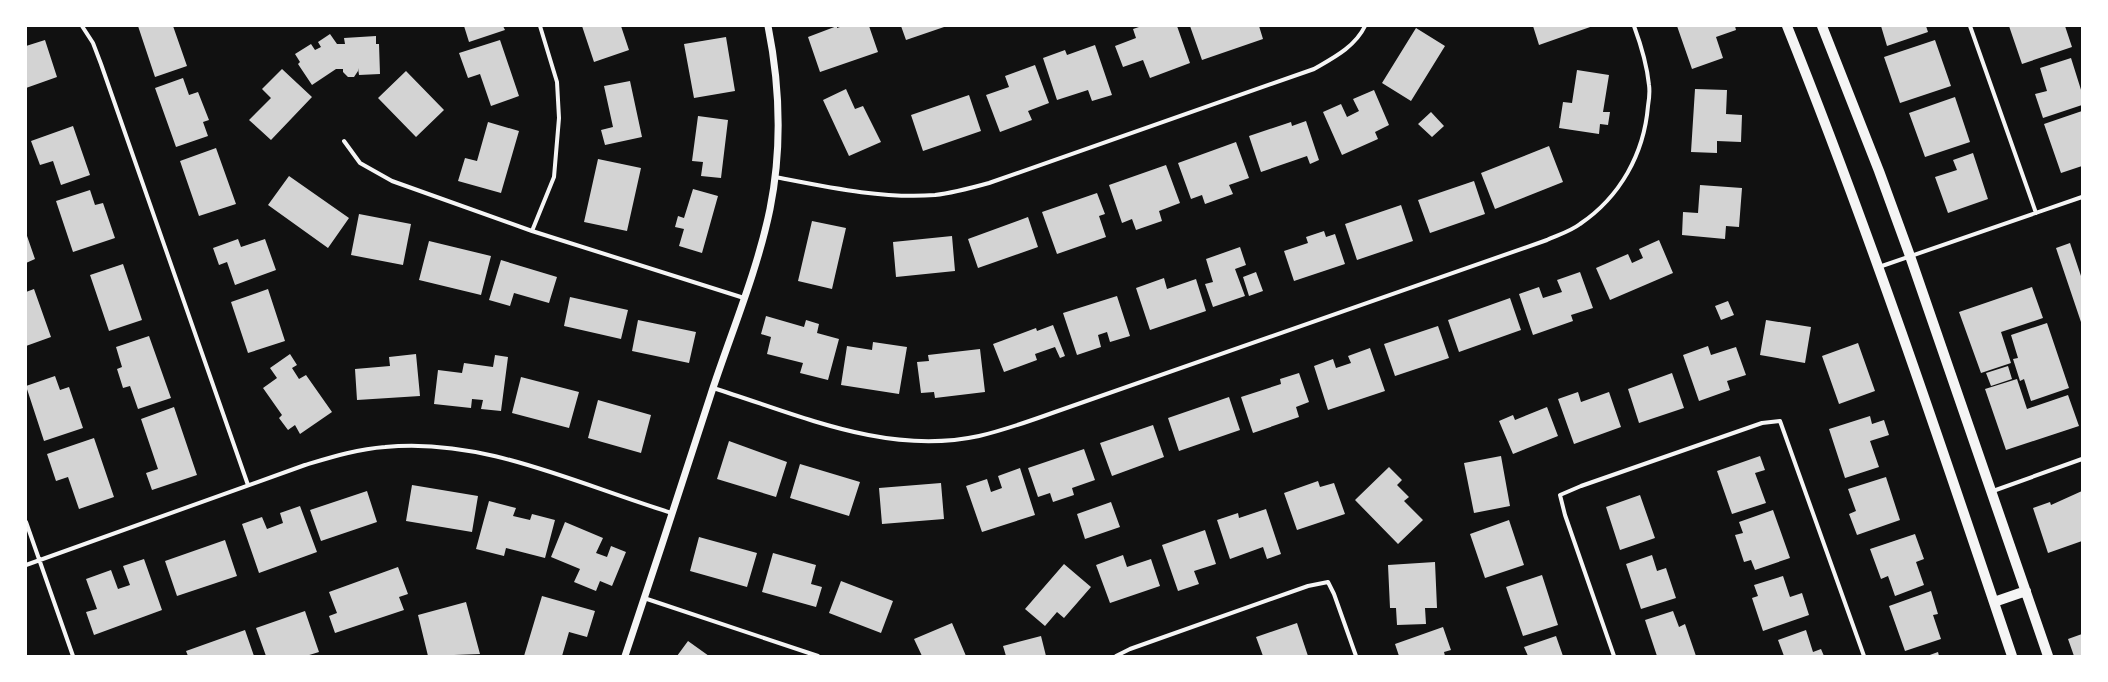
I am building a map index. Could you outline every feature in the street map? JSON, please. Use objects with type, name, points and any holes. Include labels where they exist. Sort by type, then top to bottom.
[{"type":"main road","points":[[1786,26],[1831,135],[1879,267],[2012,656]]},
{"type":"main road","points":[[1822,26],[1879,171],[1910,256],[2048,656]]},
{"type":"main road","points":[[1994,602],[2026,591]]},
{"type":"street","points":[[82,26],[93,43],[99,57],[248,485]]},
{"type":"street","points":[[532,231],[554,177],[559,118],[557,82],[540,26]]},
{"type":"street","points":[[625,656],[763,238],[775,177],[778,132],[777,84],[768,26]]},
{"type":"street","points":[[775,177],[885,194],[910,196],[937,195],[962,191],[989,183],[1314,69],[1342,52],[1361,34],[1365,26]]},
{"type":"street","points":[[713,388],[778,410],[861,434],[901,440],[940,440],[978,436],[1055,412],[1547,240],[1580,224],[1607,201],[1627,178],[1640,150],[1647,118],[1650,86],[1641,46],[1634,26]]},
{"type":"street","points":[[1970,26],[2036,213]]},
{"type":"street","points":[[344,141],[360,163],[392,181],[532,231],[744,298]]},
{"type":"street","points":[[1879,267],[2082,197]]},
{"type":"street","points":[[1614,656],[1565,515],[1560,495],[1581,486],[1762,423],[1780,421],[1787,435],[1864,656]]},
{"type":"street","points":[[26,565],[305,465],[349,452],[386,446],[433,446],[469,450],[521,464],[672,513]]},
{"type":"street","points":[[1992,491],[2082,459]]},
{"type":"street","points":[[26,522],[73,656]]},
{"type":"street","points":[[1116,656],[1130,649],[1301,589],[1328,582],[1334,594],[1356,656]]},
{"type":"street","points":[[644,598],[818,656]]},
{"type":"building","points":[[138,26],[173,26],[187,66],[155,77]]},
{"type":"building","points":[[464,26],[503,26],[505,30],[469,42]]},
{"type":"building","points":[[582,26],[621,26],[629,50],[594,62]]},
{"type":"building","points":[[837,26],[837,28],[843,26],[869,26],[878,52],[820,72],[808,37]]},
{"type":"building","points":[[901,26],[947,26],[906,40]]},
{"type":"building","points":[[1142,26],[1177,26],[1190,63],[1150,78],[1143,60],[1123,67],[1115,46],[1136,38],[1133,29]]},
{"type":"building","points":[[1190,26],[1259,26],[1263,39],[1202,60]]},
{"type":"building","points":[[1533,26],[1593,26],[1539,45]]},
{"type":"building","points":[[1677,26],[1735,26],[1736,30],[1716,37],[1723,58],[1692,69]]},
{"type":"building","points":[[1881,26],[1926,26],[1928,32],[1887,46]]},
{"type":"building","points":[[2009,26],[2065,26],[2072,47],[2022,64]]},
{"type":"building","points":[[1416,28],[1445,46],[1411,101],[1382,83]]},
{"type":"building","points":[[330,34],[337,44],[345,44],[344,38],[376,36],[376,44],[379,44],[380,74],[359,75],[358,68],[358,71],[354,77],[348,77],[343,72],[343,69],[336,69],[312,85],[298,64],[300,62],[295,54],[311,44],[315,50],[321,47],[318,42]]},
{"type":"building","points":[[726,37],[735,91],[694,98],[684,44]]},
{"type":"building","points":[[45,40],[57,77],[26,88],[26,46]]},
{"type":"building","points":[[500,40],[519,96],[491,106],[480,74],[468,78],[459,53]]},
{"type":"building","points":[[1935,40],[1951,86],[1900,103],[1884,57]]},
{"type":"building","points":[[1095,45],[1112,95],[1092,101],[1088,90],[1057,100],[1043,58],[1065,50],[1067,55]]},
{"type":"building","points":[[2071,58],[2082,93],[2082,105],[2043,118],[2035,94],[2047,91],[2040,68]]},
{"type":"building","points":[[1035,65],[1049,103],[1028,111],[1032,120],[1000,132],[986,95],[1009,87],[1005,76]]},
{"type":"building","points":[[282,69],[312,97],[271,140],[249,120],[271,98],[262,89]]},
{"type":"building","points":[[1577,70],[1609,75],[1603,112],[1610,112],[1608,125],[1600,124],[1599,134],[1559,128],[1563,102],[1572,103]]},
{"type":"building","points":[[406,71],[444,110],[416,137],[378,98]]},
{"type":"building","points":[[183,78],[189,95],[198,92],[209,120],[203,122],[208,136],[176,147],[155,88]]},
{"type":"building","points":[[630,81],[642,137],[605,145],[601,130],[613,127],[604,86]]},
{"type":"building","points":[[846,89],[855,109],[863,106],[881,142],[849,156],[823,100]]},
{"type":"building","points":[[1695,89],[1727,90],[1726,114],[1742,115],[1741,142],[1717,141],[1717,153],[1691,152]]},
{"type":"building","points":[[1374,90],[1389,125],[1375,132],[1378,139],[1342,155],[1323,112],[1341,104],[1347,117],[1359,111],[1353,99]]},
{"type":"building","points":[[969,95],[981,131],[923,151],[911,115]]},
{"type":"building","points":[[1955,97],[1970,142],[1925,157],[1909,113]]},
{"type":"building","points":[[2082,111],[2082,166],[2061,173],[2044,124]]},
{"type":"building","points":[[1431,112],[1444,126],[1432,137],[1418,124]]},
{"type":"building","points":[[698,116],[728,120],[721,178],[701,176],[703,162],[692,161]]},
{"type":"building","points":[[1306,121],[1319,160],[1310,164],[1307,156],[1261,172],[1249,136],[1291,122],[1292,126]]},
{"type":"building","points":[[488,122],[519,131],[501,193],[458,181],[465,158],[477,161]]},
{"type":"building","points":[[73,126],[90,175],[61,185],[53,161],[40,165],[31,141]]},
{"type":"building","points":[[1236,142],[1249,178],[1229,185],[1233,194],[1205,204],[1202,195],[1191,199],[1178,163]]},
{"type":"building","points":[[1549,146],[1563,182],[1495,209],[1481,173]]},
{"type":"building","points":[[216,148],[236,204],[199,216],[180,161]]},
{"type":"building","points":[[1973,153],[1988,199],[1948,213],[1935,177],[1957,170],[1953,160]]},
{"type":"building","points":[[598,159],[641,168],[627,231],[584,222]]},
{"type":"building","points":[[1166,165],[1180,203],[1159,211],[1162,221],[1136,230],[1132,219],[1122,223],[1109,185]]},
{"type":"building","points":[[289,176],[349,218],[328,248],[268,205]]},
{"type":"building","points":[[1474,181],[1485,214],[1430,233],[1418,200]]},
{"type":"building","points":[[1700,185],[1742,188],[1739,227],[1726,226],[1725,239],[1682,235],[1683,212],[1698,213]]},
{"type":"building","points":[[693,189],[718,196],[702,253],[679,246],[684,229],[675,227],[678,216],[684,218]]},
{"type":"building","points":[[90,190],[95,205],[103,203],[115,238],[73,252],[56,201]]},
{"type":"building","points":[[1097,193],[1105,214],[1099,216],[1106,237],[1057,254],[1042,212]]},
{"type":"building","points":[[1401,205],[1413,241],[1357,260],[1345,224]]},
{"type":"building","points":[[359,214],[411,224],[403,265],[351,255]]},
{"type":"building","points":[[1028,217],[1038,247],[978,268],[968,239]]},
{"type":"building","points":[[812,221],[846,228],[832,289],[798,281]]},
{"type":"building","points":[[1324,231],[1326,237],[1335,234],[1345,264],[1294,281],[1284,251],[1308,243],[1306,237]]},
{"type":"building","points":[[26,233],[35,259],[26,263]]},
{"type":"building","points":[[952,236],[955,271],[896,277],[893,242]]},
{"type":"building","points":[[238,239],[241,247],[265,239],[276,270],[235,285],[227,262],[219,265],[213,248]]},
{"type":"building","points":[[1659,240],[1673,273],[1610,300],[1596,268],[1628,254],[1632,263],[1643,258],[1639,249]]},
{"type":"building","points":[[429,241],[491,256],[481,295],[419,280]]},
{"type":"building","points":[[2070,243],[2082,279],[2082,325],[2056,248]]},
{"type":"building","points":[[1240,247],[1246,265],[1235,269],[1245,296],[1213,307],[1205,284],[1213,282],[1206,259]]},
{"type":"building","points":[[501,260],[557,277],[549,303],[514,293],[510,306],[489,300]]},
{"type":"building","points":[[123,264],[142,320],[109,331],[90,275]]},
{"type":"building","points":[[1256,272],[1263,291],[1249,296],[1243,277]]},
{"type":"building","points":[[1580,272],[1593,308],[1571,315],[1573,321],[1533,335],[1519,294],[1539,287],[1543,298],[1562,292],[1557,280]]},
{"type":"building","points":[[1164,278],[1167,289],[1196,279],[1206,311],[1150,330],[1136,288]]},
{"type":"building","points":[[2032,287],[2043,318],[2001,332],[2011,363],[1981,373],[1959,312]]},
{"type":"building","points":[[34,289],[51,337],[26,346],[26,292]]},
{"type":"building","points":[[268,289],[285,341],[248,353],[231,302]]},
{"type":"building","points":[[1117,296],[1130,336],[1110,342],[1107,332],[1098,335],[1101,347],[1077,355],[1063,313]]},
{"type":"building","points":[[570,297],[628,310],[621,339],[564,326]]},
{"type":"building","points":[[1510,298],[1521,330],[1459,352],[1448,320]]},
{"type":"building","points":[[1728,301],[1734,315],[1721,320],[1715,306]]},
{"type":"building","points":[[766,316],[804,327],[806,320],[819,324],[817,333],[839,339],[828,380],[800,373],[803,363],[767,354],[771,337],[761,334]]},
{"type":"building","points":[[638,320],[696,332],[689,363],[632,351]]},
{"type":"building","points":[[1766,320],[1811,327],[1805,363],[1760,355]]},
{"type":"building","points":[[2047,323],[2069,388],[2031,401],[2024,379],[2020,381],[2013,359],[2018,358],[2011,335]]},
{"type":"building","points":[[1053,325],[1065,356],[1060,358],[1055,347],[1035,354],[1037,360],[1004,372],[993,344],[1036,328],[1037,331]]},
{"type":"building","points":[[1438,326],[1449,358],[1395,376],[1384,344]]},
{"type":"building","points":[[149,336],[171,398],[138,409],[130,386],[123,388],[117,369],[122,367],[116,347]]},
{"type":"building","points":[[873,342],[907,347],[899,394],[841,385],[847,346],[872,350]]},
{"type":"building","points":[[1858,343],[1875,391],[1839,404],[1822,356]]},
{"type":"building","points":[[1708,346],[1711,355],[1736,347],[1746,375],[1727,381],[1730,390],[1699,401],[1683,355]]},
{"type":"building","points":[[1370,348],[1385,391],[1328,410],[1314,366],[1333,359],[1336,368],[1351,363],[1348,356]]},
{"type":"building","points":[[980,349],[985,392],[935,398],[934,392],[921,393],[917,362],[929,361],[928,355]]},
{"type":"building","points":[[290,354],[297,365],[292,368],[299,379],[306,375],[332,412],[300,434],[295,425],[288,430],[279,418],[282,415],[263,388],[277,378],[270,368]]},
{"type":"building","points":[[416,354],[420,396],[357,400],[355,369],[390,366],[389,357]]},
{"type":"building","points":[[495,355],[508,357],[501,411],[481,409],[483,400],[472,399],[471,408],[434,404],[438,370],[462,373],[464,363],[493,367]]},
{"type":"building","points":[[2008,366],[2012,379],[1991,386],[1986,373]]},
{"type":"building","points":[[1299,373],[1309,402],[1296,407],[1299,417],[1253,433],[1241,397],[1281,384],[1280,379]]},
{"type":"building","points":[[1672,373],[1684,408],[1639,423],[1628,389]]},
{"type":"building","points":[[55,376],[60,390],[69,387],[83,428],[44,441],[26,386]]},
{"type":"building","points":[[521,377],[579,392],[569,428],[512,413]]},
{"type":"building","points":[[2017,379],[2027,409],[2068,395],[2079,426],[2006,450],[1985,389]]},
{"type":"building","points":[[1578,392],[1581,402],[1609,392],[1621,427],[1574,444],[1558,399]]},
{"type":"building","points":[[1229,397],[1240,430],[1179,451],[1168,418]]},
{"type":"building","points":[[598,400],[651,415],[641,453],[588,438]]},
{"type":"building","points":[[174,407],[197,475],[152,490],[146,473],[158,469],[141,419]]},
{"type":"building","points":[[1547,407],[1558,436],[1513,454],[1499,421],[1513,415],[1515,420]]},
{"type":"building","points":[[1870,416],[1872,424],[1884,420],[1889,435],[1870,441],[1879,467],[1845,478],[1829,429]]},
{"type":"building","points":[[1153,425],[1164,457],[1112,476],[1100,443]]},
{"type":"building","points":[[94,438],[114,497],[79,509],[68,477],[56,481],[47,454]]},
{"type":"building","points":[[729,441],[787,462],[776,497],[717,479]]},
{"type":"building","points":[[1084,449],[1095,480],[1072,488],[1074,495],[1053,502],[1050,493],[1038,497],[1028,468]]},
{"type":"building","points":[[1501,456],[1510,506],[1474,513],[1464,463]]},
{"type":"building","points":[[1760,456],[1765,470],[1755,473],[1766,503],[1732,514],[1717,471]]},
{"type":"building","points":[[800,464],[860,482],[849,516],[790,498]]},
{"type":"building","points":[[1389,467],[1402,480],[1397,485],[1409,497],[1404,501],[1423,520],[1398,544],[1355,500]]},
{"type":"building","points":[[1020,468],[1035,515],[982,532],[966,486],[987,479],[991,492],[1002,488],[998,476]]},
{"type":"building","points":[[1886,477],[1900,520],[1857,535],[1849,514],[1856,511],[1848,489]]},
{"type":"building","points":[[1318,481],[1320,487],[1334,483],[1345,514],[1297,530],[1284,493]]},
{"type":"building","points":[[941,483],[944,519],[882,524],[879,488]]},
{"type":"building","points":[[412,485],[478,496],[472,532],[406,521]]},
{"type":"building","points":[[367,491],[377,522],[321,541],[310,510]]},
{"type":"building","points":[[2082,491],[2082,541],[2048,553],[2033,508],[2050,502],[2051,505]]},
{"type":"building","points":[[1640,495],[1655,538],[1620,550],[1606,507]]},
{"type":"building","points":[[489,501],[516,508],[513,516],[530,520],[532,514],[555,520],[545,558],[506,548],[504,556],[476,549]]},
{"type":"building","points":[[1111,502],[1120,527],[1085,539],[1077,514]]},
{"type":"building","points":[[300,506],[317,552],[259,573],[242,524],[262,517],[267,529],[283,523],[280,513]]},
{"type":"building","points":[[1266,509],[1281,554],[1267,559],[1263,547],[1230,559],[1217,520],[1238,513],[1239,518]]},
{"type":"building","points":[[1773,510],[1790,558],[1755,570],[1751,560],[1744,562],[1735,535],[1743,533],[1739,522]]},
{"type":"building","points":[[1509,520],[1524,565],[1485,578],[1470,534]]},
{"type":"building","points":[[565,522],[603,538],[596,553],[607,557],[611,546],[626,552],[612,586],[600,581],[596,591],[574,582],[580,569],[551,557]]},
{"type":"building","points":[[1205,530],[1216,564],[1194,571],[1199,584],[1178,591],[1162,545]]},
{"type":"building","points":[[1915,534],[1924,559],[1916,562],[1924,585],[1895,596],[1888,576],[1881,579],[1870,549]]},
{"type":"building","points":[[699,537],[757,553],[747,587],[690,571]]},
{"type":"building","points":[[225,540],[237,576],[177,596],[165,561]]},
{"type":"building","points":[[773,553],[816,565],[811,584],[822,587],[816,607],[762,592]]},
{"type":"building","points":[[1123,555],[1127,567],[1151,559],[1160,586],[1110,603],[1096,565]]},
{"type":"building","points":[[1652,555],[1657,571],[1666,568],[1676,598],[1641,609],[1626,564]]},
{"type":"building","points":[[144,559],[162,610],[94,635],[86,612],[97,609],[86,579],[111,570],[118,589],[130,585],[123,566]]},
{"type":"building","points":[[1435,562],[1437,608],[1425,608],[1426,624],[1397,625],[1396,608],[1390,608],[1388,565]]},
{"type":"building","points":[[1064,564],[1091,587],[1064,618],[1057,612],[1045,626],[1025,609]]},
{"type":"building","points":[[398,567],[408,594],[399,597],[404,610],[335,633],[329,616],[337,613],[329,592]]},
{"type":"building","points":[[1542,575],[1558,625],[1523,636],[1506,587]]},
{"type":"building","points":[[1783,576],[1790,597],[1802,593],[1809,615],[1763,631],[1752,598],[1758,596],[1754,585]]},
{"type":"building","points":[[841,581],[893,601],[881,633],[829,613]]},
{"type":"building","points":[[1931,591],[1938,614],[1933,615],[1941,639],[1905,651],[1889,606]]},
{"type":"building","points":[[542,596],[595,611],[587,637],[569,632],[562,656],[524,656]]},
{"type":"building","points":[[466,602],[480,654],[428,656],[418,615]]},
{"type":"building","points":[[305,611],[319,652],[306,656],[266,656],[256,628]]},
{"type":"building","points":[[1673,611],[1679,627],[1685,624],[1696,656],[1657,656],[1645,620]]},
{"type":"building","points":[[952,623],[966,656],[922,656],[914,639]]},
{"type":"building","points":[[1297,623],[1308,656],[1263,656],[1256,637]]},
{"type":"building","points":[[1443,627],[1451,650],[1444,652],[1445,656],[1399,656],[1395,644]]},
{"type":"building","points":[[245,630],[254,656],[188,656],[186,651]]},
{"type":"building","points":[[1806,630],[1813,652],[1821,649],[1824,656],[1784,656],[1778,640]]},
{"type":"building","points":[[2082,634],[2082,656],[2074,656],[2068,639]]},
{"type":"building","points":[[1041,636],[1046,656],[1006,656],[1003,646]]},
{"type":"building","points":[[1556,636],[1563,656],[1528,656],[1524,647]]},
{"type":"building","points":[[688,641],[709,656],[677,656]]},
{"type":"building","points":[[1938,652],[1939,656],[1927,656]]}]
